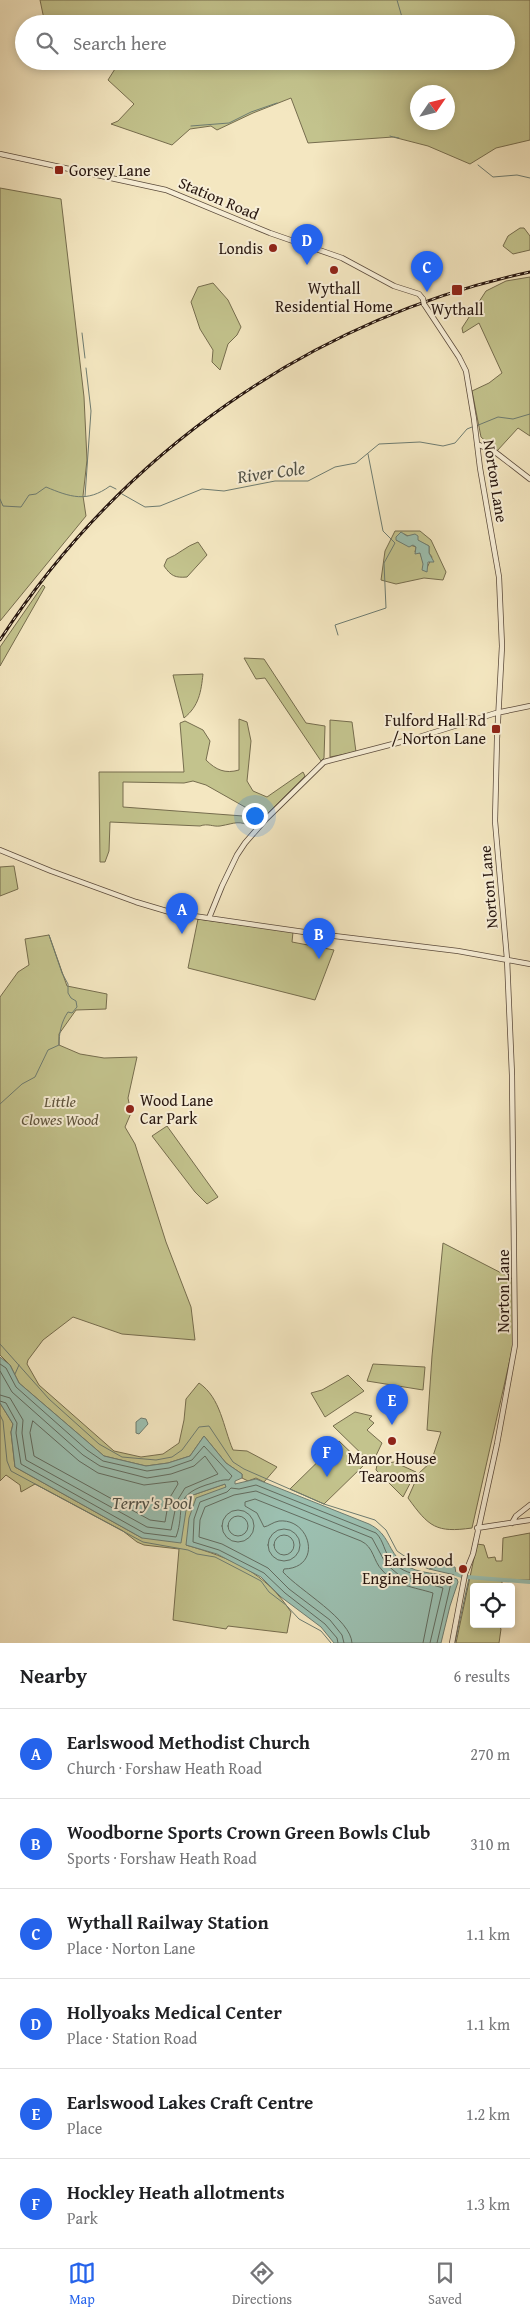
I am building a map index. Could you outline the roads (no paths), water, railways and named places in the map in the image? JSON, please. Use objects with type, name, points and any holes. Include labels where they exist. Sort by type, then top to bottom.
[{"type":"street","name":"Station Road","points":[[0,154],[166,190],[273,234],[342,258],[394,286],[419,294]]},
{"type":"street","name":"Norton Lane","points":[[419,294],[464,367],[475,422],[480,468],[499,580],[502,646],[495,821],[507,959],[512,1075],[515,1345],[473,1554],[465,1574],[452,1643]]},
{"type":"street","points":[[478,444],[495,452],[530,478]]},
{"type":"street","points":[[209,918],[237,855],[266,819],[324,762],[398,743],[498,713],[530,706]]},
{"type":"street","points":[[0,850],[136,902],[173,913],[507,959],[530,964]]},
{"type":"street","points":[[512,1523],[516,1516],[530,1505]]},
{"type":"street","points":[[478,1528],[530,1520]]},
{"type":"water","points":[[401,532],[407,536],[415,534],[418,536],[418,540],[429,546],[429,553],[434,562],[428,562],[427,572],[422,570],[423,564],[420,553],[415,554],[416,547],[413,545],[409,547],[396,540],[396,537]]},
{"type":"water","name":"Terry's Pool","points":[[0,1357],[10,1365],[19,1383],[104,1456],[146,1466],[168,1463],[190,1456],[204,1436],[226,1463],[242,1474],[242,1478],[235,1481],[235,1484],[256,1479],[369,1524],[381,1533],[398,1559],[410,1568],[457,1579],[458,1582],[441,1643],[334,1643],[321,1627],[281,1597],[261,1577],[217,1554],[186,1545],[189,1518],[196,1498],[226,1487],[225,1484],[193,1495],[187,1504],[181,1543],[142,1538],[15,1467],[11,1432],[13,1424],[0,1403]]},
{"type":"water","points":[[141,1418],[146,1419],[148,1424],[139,1434],[136,1433],[136,1422]]},
{"type":"water","points":[[441,1565],[455,1567],[456,1574],[429,1569]]},
{"type":"waterway","points":[[397,0],[401,15]]},
{"type":"waterway","points":[[191,126],[229,123],[251,112],[277,103]]},
{"type":"waterway","points":[[394,137],[399,138]]},
{"type":"waterway","points":[[478,165],[493,177],[517,175],[530,178]]},
{"type":"waterway","points":[[82,333],[85,358]]},
{"type":"waterway","points":[[85,496],[91,411],[86,368]]},
{"type":"waterway","name":"River Cole","points":[[476,426],[498,417],[513,419],[530,414]]},
{"type":"waterway","name":"River Cole","points":[[122,494],[145,507],[160,506],[202,489],[224,491],[275,481],[308,481],[335,467],[356,463],[379,444],[420,442],[443,446],[455,443],[467,429],[472,427]]},
{"type":"waterway","points":[[338,635],[335,625],[386,608],[384,563],[395,543],[383,531],[368,454]]},
{"type":"waterway","name":"River Cole","points":[[0,499],[3,506],[21,507],[29,495],[36,494],[46,487],[78,497],[94,495],[110,486],[116,489]]},
{"type":"waterway","points":[[0,1104],[22,1084],[35,1077],[48,1050],[59,1045],[61,1028],[68,1012],[72,1013],[77,1007],[76,1001],[68,993],[68,984],[62,973],[49,935]]},
{"type":"waterway","points":[[0,1344],[49,1399],[99,1444],[122,1457],[156,1460],[172,1457],[182,1450],[199,1427],[209,1426],[233,1462],[244,1469],[324,1504],[375,1520],[386,1530],[397,1551],[416,1564],[429,1569]]},
{"type":"waterway","points":[[15,1374],[19,1365]]},
{"type":"waterway","points":[[0,1415],[3,1421],[7,1461],[11,1471],[143,1542],[215,1557],[261,1581],[269,1592],[286,1605],[299,1619],[321,1631],[331,1643]]},
{"type":"waterway","points":[[461,1575],[463,1571]]},
{"type":"waterway","points":[[456,1574],[462,1576]]},
{"type":"waterway","points":[[467,1577],[530,1582]]},
{"type":"waterway","points":[[455,1643],[469,1578]]},
{"type":"railway","points":[[0,640],[49,572],[103,510],[163,454],[228,403],[298,360],[372,323],[449,294],[530,272]]},
{"type":"place","name":"Gorsey Lane","points":[[59,170]]},
{"type":"place","name":"Londis","points":[[273,248]]},
{"type":"place","name":"Hollyoaks Medical Center","points":[[307,265]]},
{"type":"place","name":"Wythall Residential Home","points":[[334,270]]},
{"type":"place","name":"Wythall","points":[[457,290]]},
{"type":"place","name":"Wythall Railway Station","points":[[427,292]]},
{"type":"place","name":"Fulford Hall Rd / Norton Lane","points":[[496,729]]},
{"type":"place","name":"Earlswood Methodist Church","points":[[182,934]]},
{"type":"place","name":"Woodborne Sports Crown Green Bowls Club","points":[[319,959]]},
{"type":"place","name":"Wood Lane Car Park","points":[[130,1109]]},
{"type":"place","name":"Earlswood Lakes Craft Centre","points":[[392,1425]]},
{"type":"place","name":"Manor House Tearooms","points":[[392,1441]]},
{"type":"place","name":"Hockley Heath allotments","points":[[327,1477]]},
{"type":"place","name":"Earlswood Engine House","points":[[463,1569]]},
{"type":"park label","name":"Little Clowes Wood","points":[[60,1110]]}]
